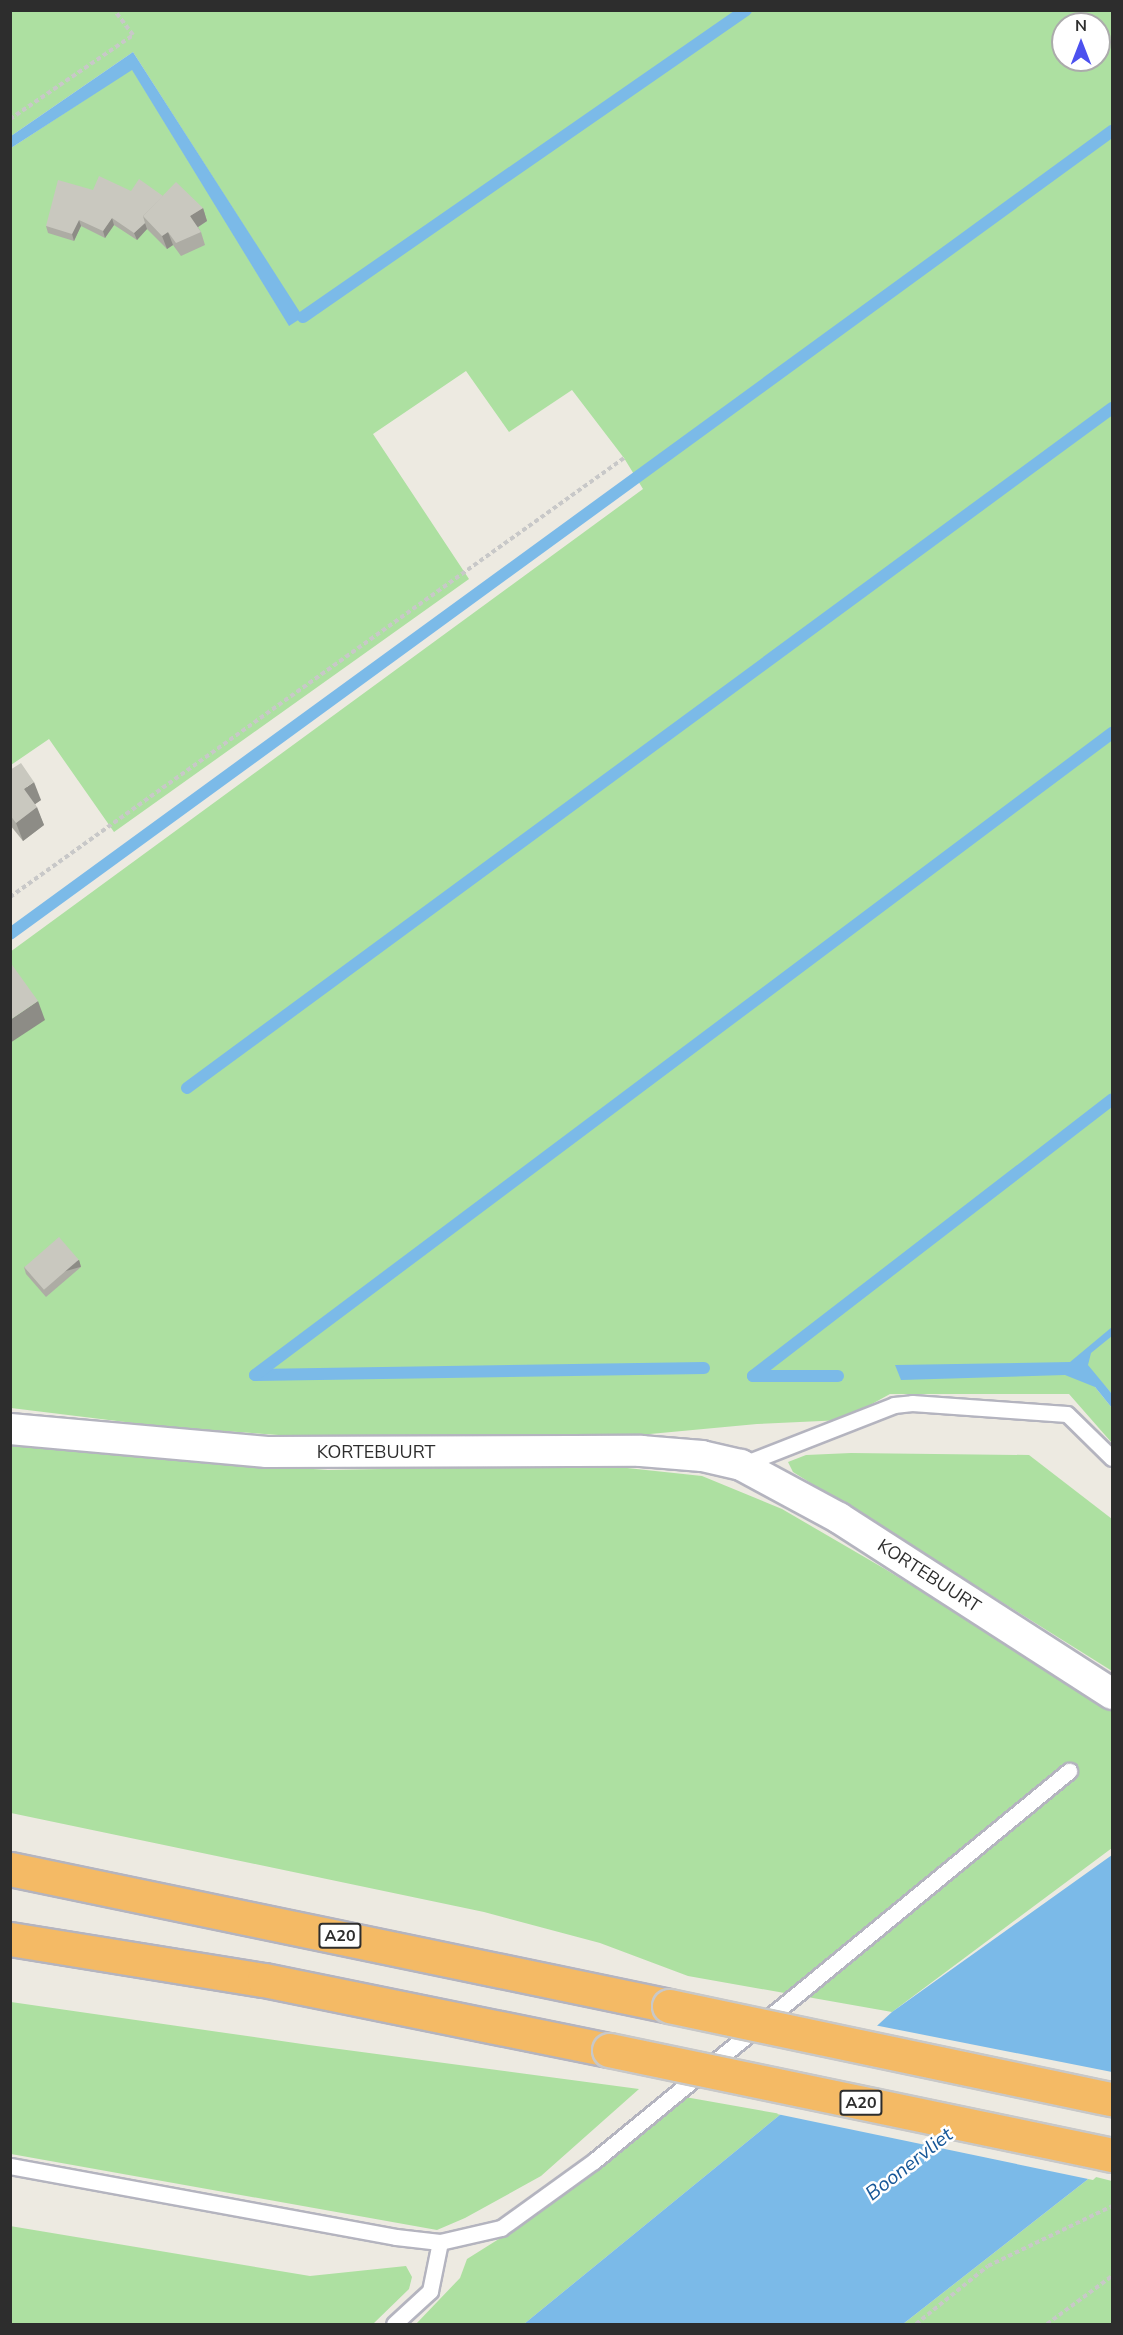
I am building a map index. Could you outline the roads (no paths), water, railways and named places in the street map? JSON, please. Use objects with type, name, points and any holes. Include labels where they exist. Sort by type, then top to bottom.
[{"type":"highway","name":"A20","points":[[10,1869],[1113,2099]]},
{"type":"highway","name":"A20","points":[[10,1939],[264,1980],[1113,2155]]},
{"type":"street","name":"KORTEBUURT","points":[[10,1429],[267,1452],[640,1451],[702,1456],[741,1466],[839,1518],[1113,1694]]},
{"type":"lane","points":[[741,1466],[894,1405],[912,1403],[1067,1414],[1113,1458]]},
{"type":"lane","points":[[10,2166],[396,2237],[440,2242],[501,2229],[594,2161],[1069,1771]]},
{"type":"lane","points":[[394,2325],[430,2291],[440,2242]]},
{"type":"water","points":[[133,52],[303,317],[289,326],[132,70],[11,148],[11,136]]},
{"type":"water","points":[[1112,1327],[1112,1336],[1091,1353],[1088,1365],[1112,1394],[1112,1408],[1095,1387],[1065,1375],[901,1380],[895,1365],[1070,1362]]},
{"type":"water","name":"Boonervliet","points":[[1112,1855],[1112,2158],[1092,2176],[903,2324],[524,2324],[781,2114],[892,2012]]},
{"type":"waterway","points":[[303,317],[746,10]]},
{"type":"waterway","points":[[10,934],[1112,131]]},
{"type":"waterway","points":[[187,1088],[1112,408]]},
{"type":"waterway","points":[[704,1368],[255,1375],[1112,733]]},
{"type":"waterway","points":[[753,1376],[1112,1100]]},
{"type":"waterway","points":[[753,1376],[838,1376]]}]
